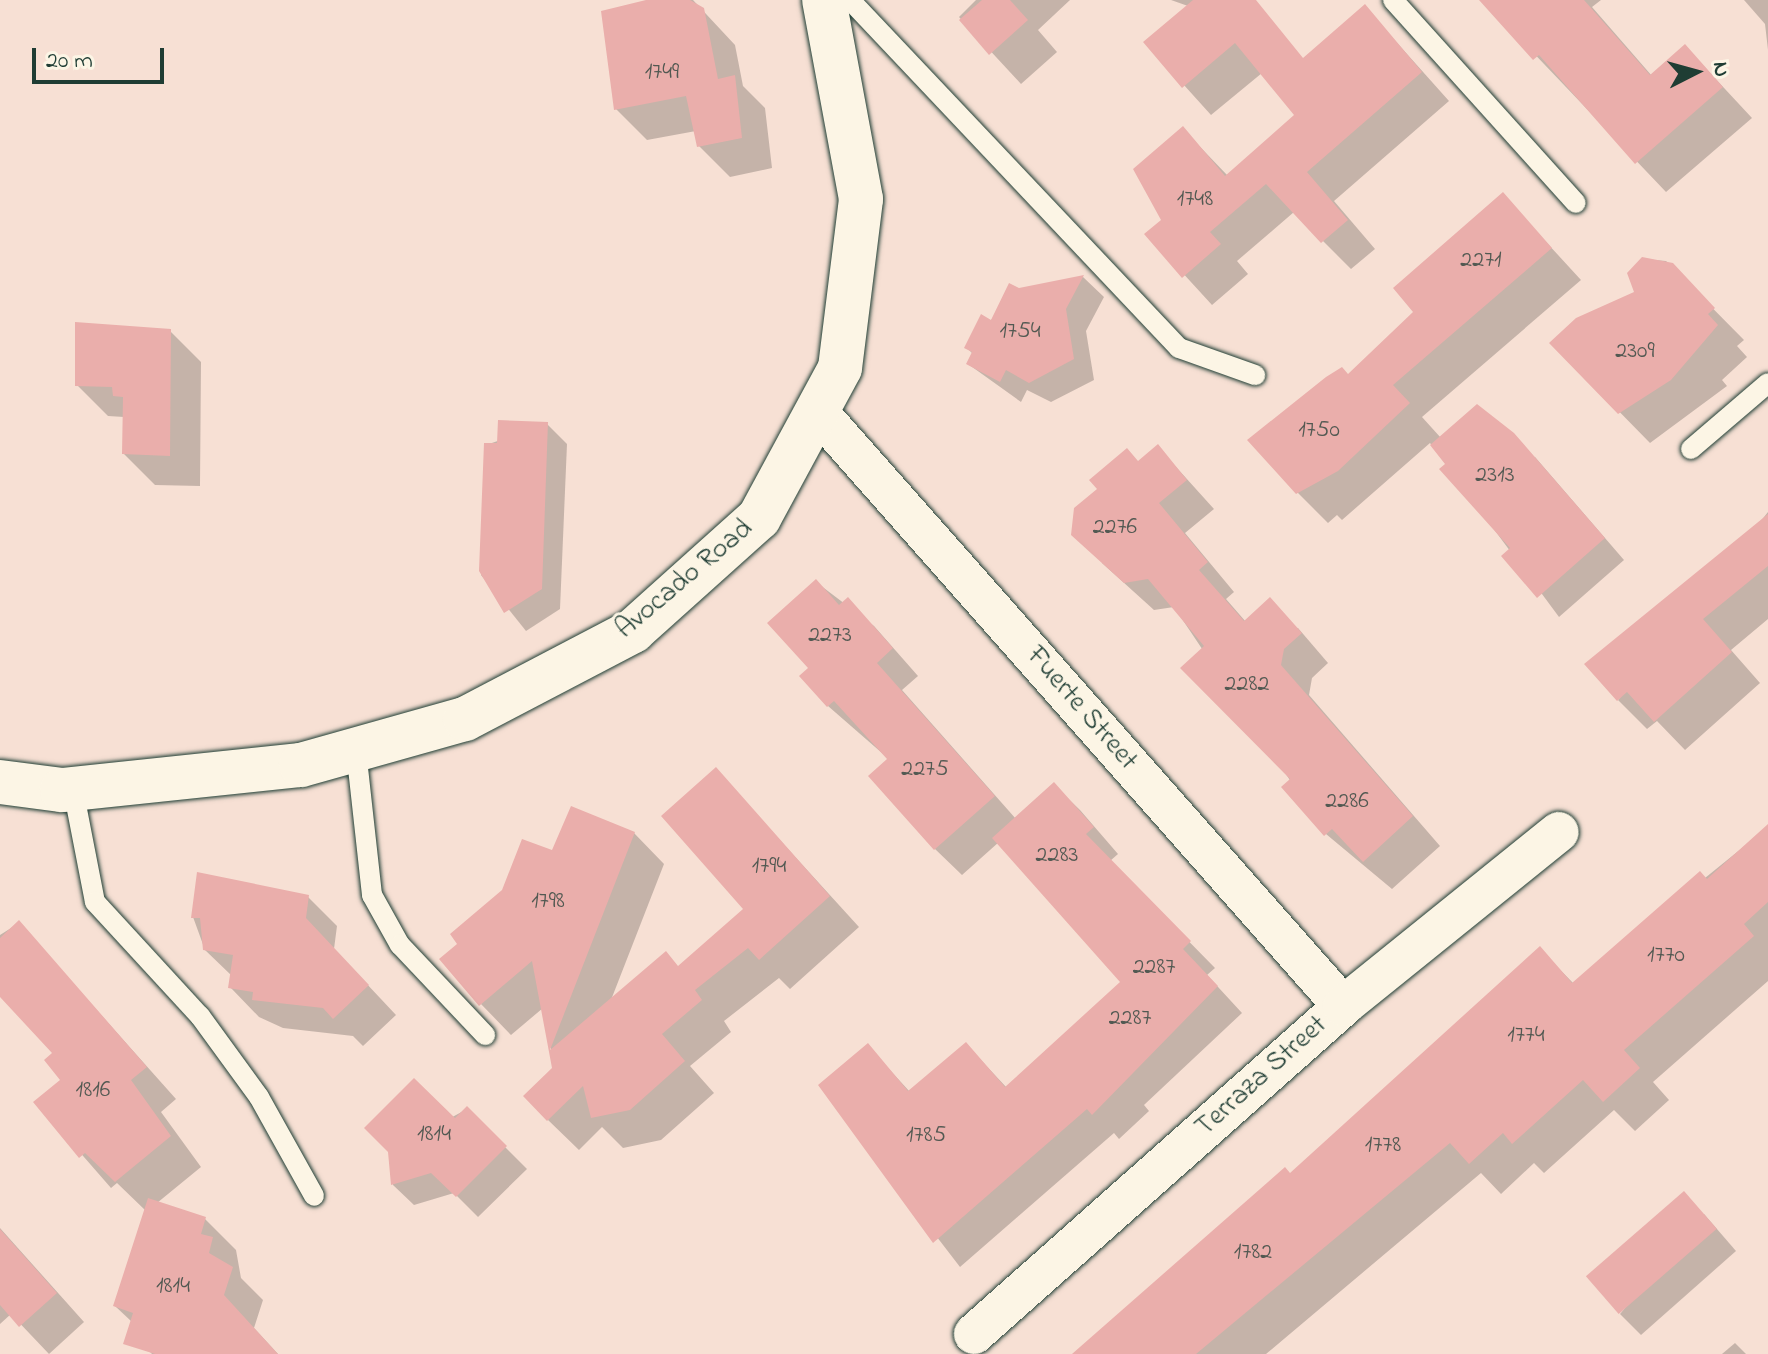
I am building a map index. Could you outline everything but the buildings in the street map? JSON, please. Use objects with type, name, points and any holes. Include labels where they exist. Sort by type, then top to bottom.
[{"type":"street","name":"Avocado Road","points":[[0,782],[73,789],[301,765],[465,719],[633,631],[759,518],[840,368],[861,199],[824,0]]},
{"type":"street","name":"Fuerte Street","points":[[818,412],[1343,1006]]},
{"type":"street","name":"Terraza Street","points":[[974,1334],[1343,1006],[1559,832]]},
{"type":"lane","points":[[850,0],[1179,348],[1255,375]]},
{"type":"lane","points":[[1393,0],[1576,203]]},
{"type":"lane","points":[[1691,449],[1768,383]]},
{"type":"lane","points":[[356,750],[372,895],[400,945],[485,1035]]},
{"type":"lane","points":[[73,789],[95,902],[208,1027],[259,1097],[314,1196]]}]
